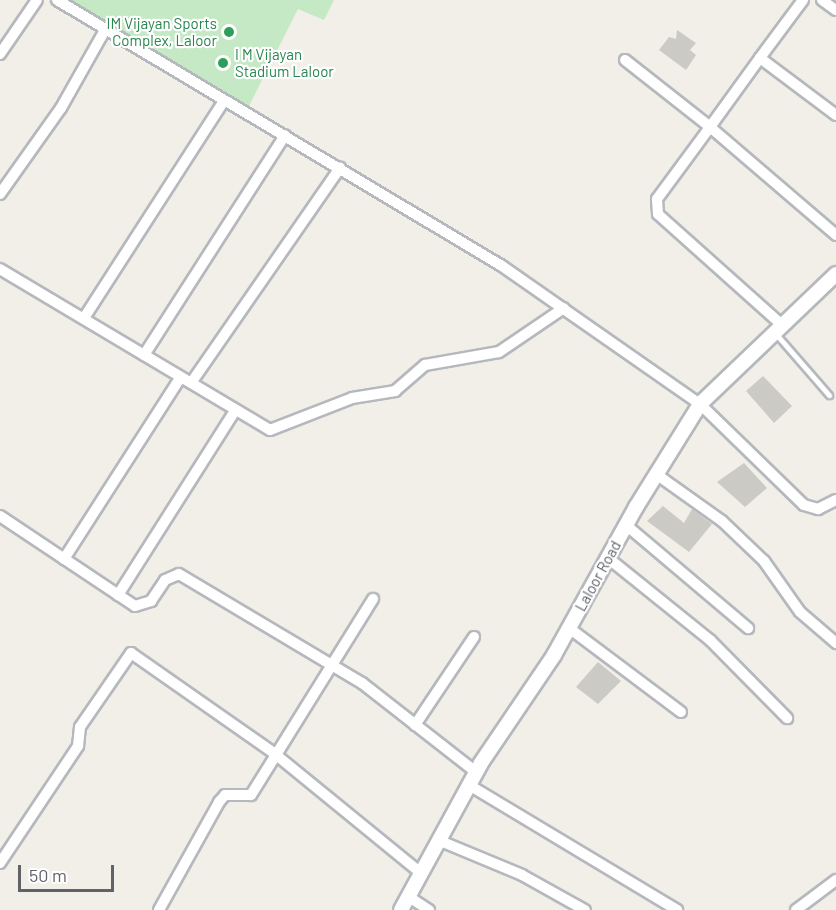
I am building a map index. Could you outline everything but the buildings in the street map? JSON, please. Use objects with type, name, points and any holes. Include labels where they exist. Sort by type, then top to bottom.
[{"type":"street","points":[[0,54],[37,0]]},
{"type":"street","points":[[57,0],[340,168],[564,308],[700,404],[804,505],[818,509],[836,500]]},
{"type":"street","points":[[778,329],[658,213],[657,199],[803,0]]},
{"type":"street","points":[[822,0],[836,10]]},
{"type":"street","points":[[0,194],[61,108],[105,30]]},
{"type":"street","points":[[760,58],[836,116]]},
{"type":"street","points":[[625,60],[710,128],[836,235]]},
{"type":"street","points":[[84,318],[224,100]]},
{"type":"street","points":[[144,355],[285,135]]},
{"type":"street","points":[[191,383],[340,168]]},
{"type":"street","points":[[0,269],[191,383],[234,412],[270,430],[283,428],[352,398],[395,391],[425,365],[499,352],[564,308]]},
{"type":"street","name":"Laloor Road","points":[[401,910],[473,778],[569,628],[626,525],[700,404],[836,274]]},
{"type":"street","points":[[64,559],[180,378]]},
{"type":"street","points":[[118,595],[234,412]]},
{"type":"street","points":[[656,474],[722,521],[764,561],[800,612],[836,643]]},
{"type":"street","points":[[0,516],[118,595],[144,606],[172,573],[179,574],[330,664],[415,725],[473,778],[677,910]]},
{"type":"street","points":[[626,525],[748,628]]},
{"type":"street","points":[[608,558],[710,640],[787,718]]},
{"type":"street","points":[[159,910],[225,795],[251,795],[330,664],[373,599]]},
{"type":"street","points":[[569,628],[681,712]]},
{"type":"street","points":[[415,725],[474,637]]},
{"type":"street","points":[[0,863],[78,746],[80,727],[131,653],[275,754],[421,873]]},
{"type":"street","points":[[438,840],[522,875],[585,910]]},
{"type":"street","points":[[796,910],[836,880]]},
{"type":"street","points":[[409,897],[429,910]]},
{"type":"lane","points":[[778,329],[829,394]]},
{"type":"green space","name":"I M Vijayan Stadium Laloor","points":[[71,0],[334,0],[324,20],[298,9],[249,106]]},
{"type":"place","name":"IM Vijayan Sports Complex, Laloor","points":[[229,32]]},
{"type":"place","name":"I M Vijayan Stadium Laloor","points":[[223,63]]}]
